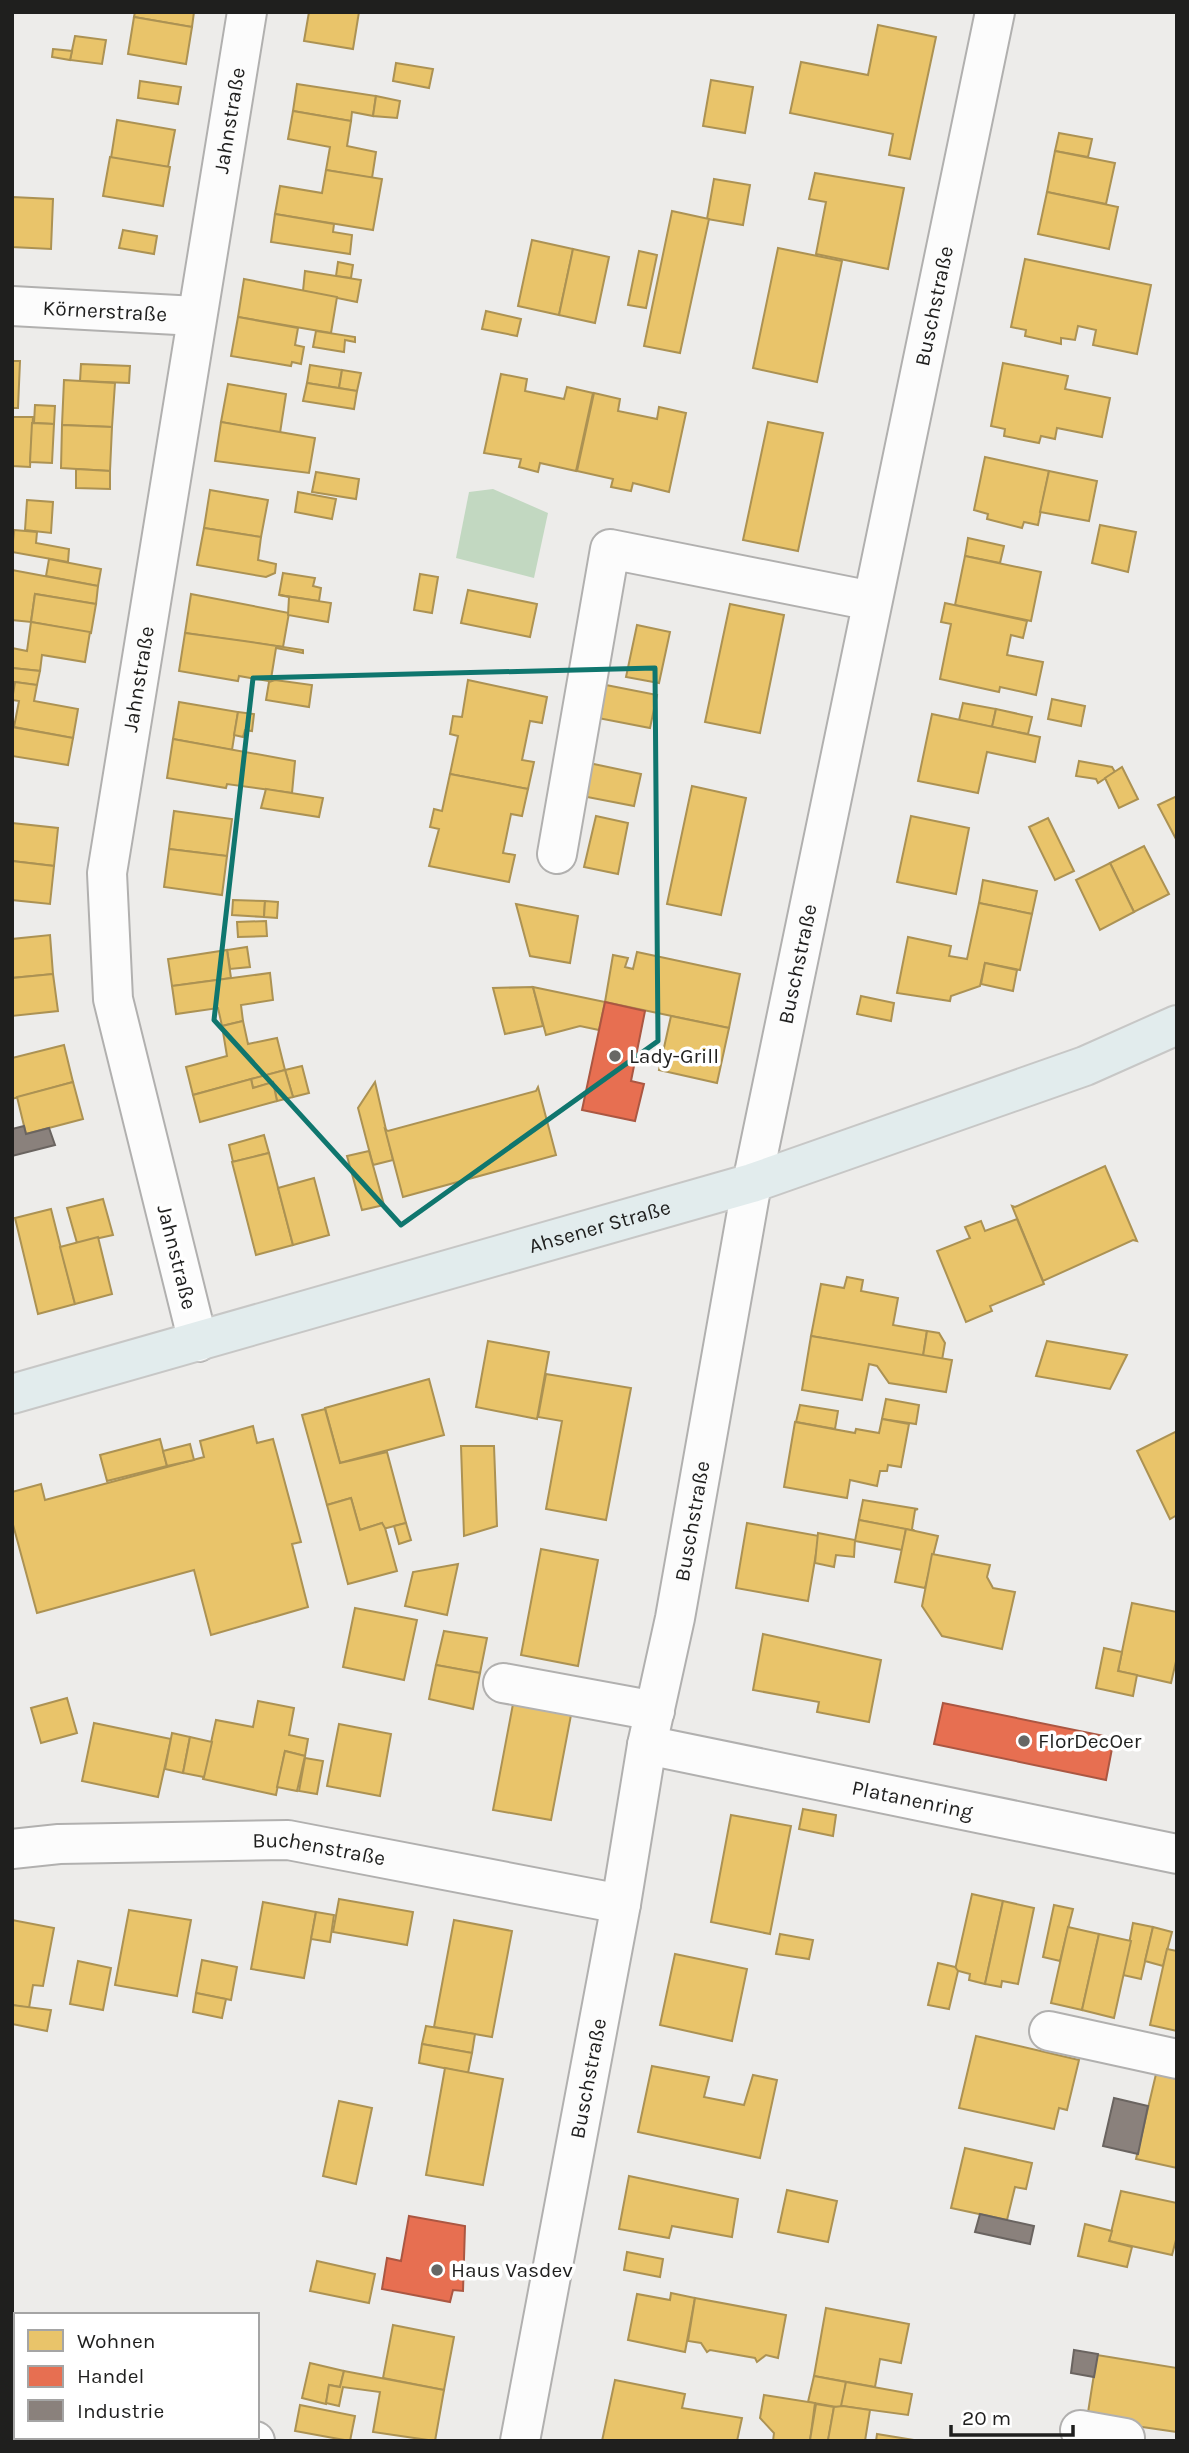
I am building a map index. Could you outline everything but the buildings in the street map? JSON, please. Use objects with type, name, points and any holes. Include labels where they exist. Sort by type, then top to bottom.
[{"type":"main road","name":"Ahsener Straße","points":[[12,1394],[752,1183],[1085,1066],[1177,1025]]},
{"type":"street","name":"Jahnstraße","points":[[198,1342],[113,999],[107,873],[247,12]]},
{"type":"street","name":"Buschstraße","points":[[520,2441],[621,1904],[651,1728],[675,1618],[752,1183],[995,12]]},
{"type":"street","name":"Körnerstraße","points":[[12,306],[196,316]]},
{"type":"street","points":[[557,854],[610,549],[872,601]]},
{"type":"street","name":"Platanenring","points":[[503,1683],[651,1728],[1177,1854]]},
{"type":"street","name":"Buchenstraße","points":[[12,1849],[59,1844],[288,1840],[621,1904]]},
{"type":"street","points":[[1049,2031],[1177,2060]]},
{"type":"street","points":[[1080,2430],[1132,2440]]},
{"type":"highlighted area","points":[[655,668],[658,1041],[401,1225],[214,1020],[253,678]]},
{"type":"green space","points":[[493,489],[548,513],[534,578],[456,558],[469,492]]},
{"type":"place","name":"Lady-Grill","points":[[615,1056]]},
{"type":"place","name":"FlorDecOer","points":[[1024,1741]]},
{"type":"place","name":"Haus Vasdev","points":[[437,2270]]}]
